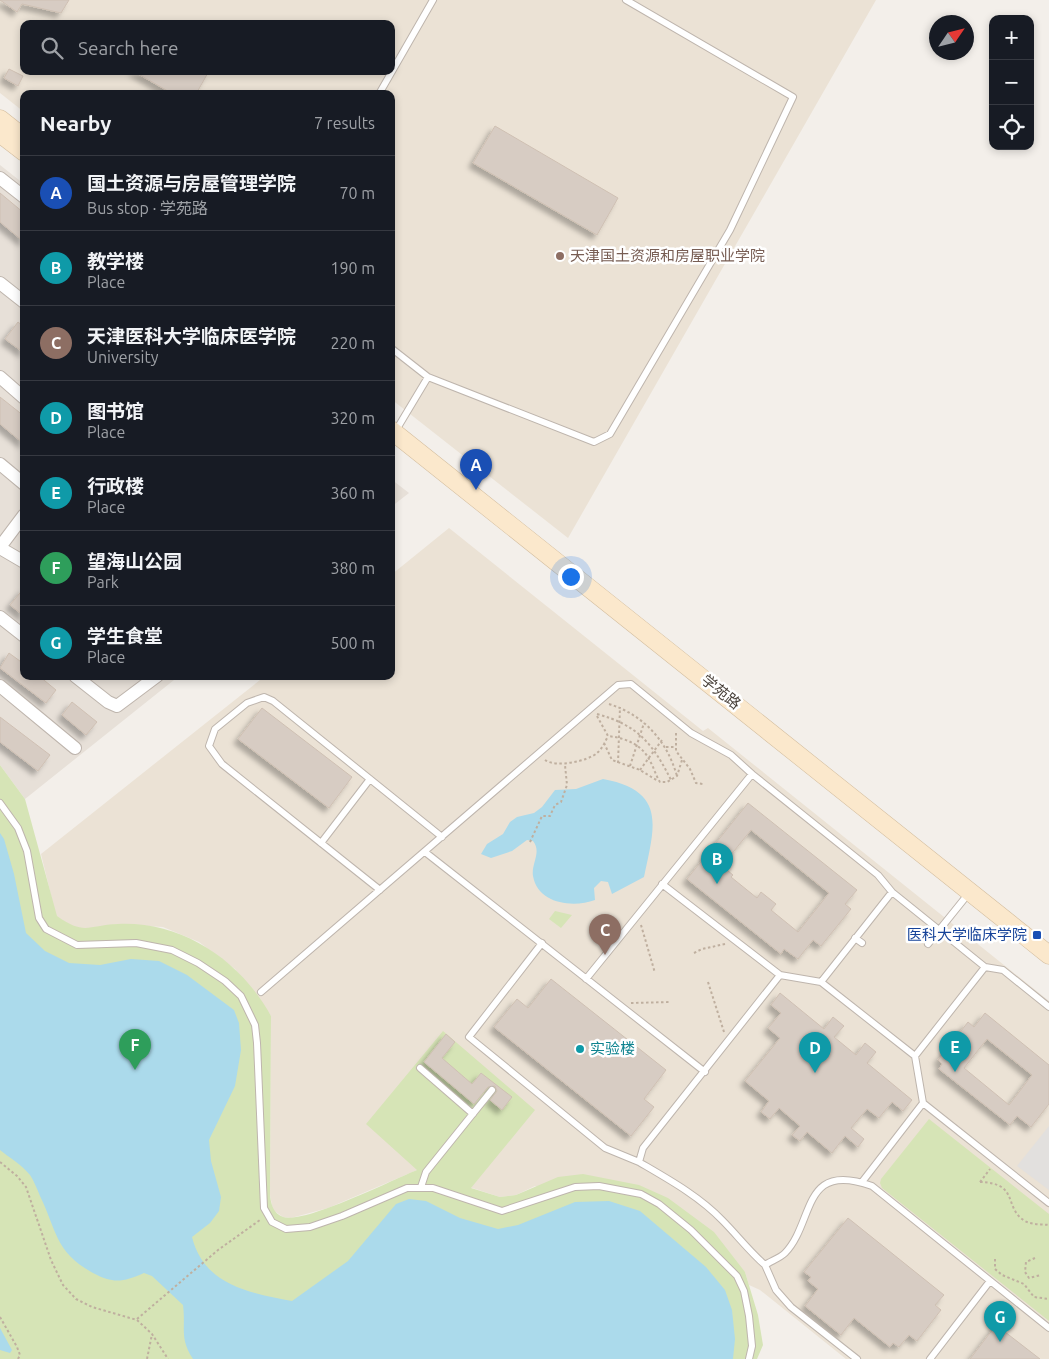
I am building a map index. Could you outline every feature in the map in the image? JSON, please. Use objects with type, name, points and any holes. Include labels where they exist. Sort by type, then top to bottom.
[{"type":"street","points":[[0,119],[20,135]]},
{"type":"street","points":[[0,133],[20,149]]},
{"type":"street","points":[[0,178],[20,194]]},
{"type":"street","points":[[0,283],[20,299]]},
{"type":"street","points":[[0,377],[20,394]]},
{"type":"street","name":"学苑路","points":[[395,437],[967,895],[1049,966]]},
{"type":"street","points":[[0,464],[20,481]]},
{"type":"street","points":[[20,520],[0,548],[20,560]]},
{"type":"street","points":[[0,617],[20,633]]},
{"type":"street","points":[[80,680],[108,702],[117,706],[152,680]]},
{"type":"street","points":[[0,686],[75,748]]},
{"type":"street","name":"学苑路","points":[[967,895],[1049,955]]},
{"type":"lane","points":[[395,67],[434,0]]},
{"type":"lane","points":[[395,351],[428,377],[594,442],[610,434],[730,230],[793,97],[626,0]]},
{"type":"lane","points":[[381,90],[390,75]]},
{"type":"lane","points":[[395,430],[428,377]]},
{"type":"lane","points":[[261,992],[618,685],[627,682],[681,724],[731,755],[752,774],[878,874],[892,892],[985,968],[1003,970],[1049,1007]]},
{"type":"lane","points":[[380,890],[222,764],[209,746],[215,729],[247,703],[264,697],[273,701],[442,837]]},
{"type":"lane","points":[[586,979],[752,774]]},
{"type":"lane","points":[[321,843],[370,780]]},
{"type":"lane","points":[[0,803],[18,828],[27,851],[34,881],[39,918],[46,929],[78,945],[136,943],[172,950],[198,963],[241,996],[255,1025],[260,1165],[264,1208],[272,1222],[286,1228],[310,1226],[342,1216],[392,1192],[420,1187],[433,1188],[502,1211],[575,1187],[599,1186],[641,1194],[659,1204],[691,1230],[737,1276],[744,1291],[749,1316],[752,1346],[749,1359]]},
{"type":"lane","points":[[426,852],[705,1072]]},
{"type":"lane","points":[[662,884],[780,975],[821,982],[914,1056],[923,1103],[1049,1203]]},
{"type":"lane","points":[[821,982],[892,892]]},
{"type":"lane","points":[[928,944],[967,895]]},
{"type":"lane","points":[[855,938],[862,943]]},
{"type":"lane","points":[[542,943],[469,1037],[605,1148],[639,1162],[697,1198],[722,1219],[751,1253],[765,1265],[776,1290],[791,1307],[857,1359]]},
{"type":"lane","points":[[914,1056],[985,968]]},
{"type":"lane","points":[[639,1162],[643,1148],[780,975]]},
{"type":"lane","points":[[942,1007],[949,1013]]},
{"type":"lane","points":[[420,1068],[473,1114]]},
{"type":"lane","points":[[420,1187],[426,1172],[492,1090]]},
{"type":"lane","points":[[862,1182],[923,1103]]},
{"type":"lane","points":[[765,1265],[785,1253],[795,1237],[806,1209],[815,1193],[825,1186],[840,1180],[862,1182],[872,1186],[1049,1328]]},
{"type":"lane","points":[[930,1359],[990,1281]]},
{"type":"path","points":[[600,701],[634,714],[662,740],[677,776]]},
{"type":"path","points":[[618,763],[620,708]]},
{"type":"path","points":[[608,736],[596,713],[620,721],[640,735],[655,750],[671,780]]},
{"type":"path","points":[[630,767],[644,723]]},
{"type":"path","points":[[681,724],[676,732],[675,747],[682,760],[690,768],[696,784],[702,784]]},
{"type":"path","points":[[538,754],[548,762],[565,765],[597,754],[608,736]]},
{"type":"path","points":[[608,736],[619,737],[637,745],[649,758],[660,782]]},
{"type":"path","points":[[640,770],[662,740]]},
{"type":"path","points":[[604,743],[608,755],[618,763],[640,770],[660,782],[671,780],[677,776],[682,760]]},
{"type":"path","points":[[666,747],[675,747]]},
{"type":"path","points":[[530,842],[542,816],[550,816],[555,805],[561,802],[567,785],[565,765]]},
{"type":"path","points":[[637,915],[655,973]]},
{"type":"path","points":[[694,954],[702,949],[726,944],[733,938]]},
{"type":"path","points":[[708,982],[719,1020],[728,1042]]},
{"type":"path","points":[[620,1006],[634,1002],[671,1002]]},
{"type":"path","points":[[996,1161],[980,1182],[992,1182],[1002,1187],[1024,1220],[1049,1225]]},
{"type":"path","points":[[0,1162],[17,1176],[26,1187],[51,1260],[63,1285],[76,1299],[92,1307],[137,1320],[152,1334],[168,1359]]},
{"type":"path","points":[[137,1320],[159,1299],[218,1250],[268,1215]]},
{"type":"path","points":[[1034,1258],[1026,1262],[1025,1272],[1029,1278],[1041,1275]]},
{"type":"path","points":[[995,1259],[995,1269],[998,1273],[1024,1284],[1034,1297],[1049,1299]]},
{"type":"path","points":[[0,1317],[18,1347],[20,1355],[18,1359]]},
{"type":"path","points":[[148,1359],[152,1334]]},
{"type":"shaded area","name":"天津国土资源和房屋职业学院","points":[[0,0],[876,0],[568,538],[395,402],[395,90],[20,90],[20,109],[0,93]]},
{"type":"shaded area","points":[[0,165],[20,181],[20,680],[174,680],[25,799],[0,765]]},
{"type":"shaded area","points":[[395,482],[409,493],[395,504]]},
{"type":"shaded area","points":[[449,528],[703,731],[708,728],[1049,1001],[1049,1359],[846,1359],[760,1290],[749,1285],[745,1272],[535,1186],[516,1195],[500,1197],[417,1170],[328,1208],[291,1218],[283,1217],[273,1210],[270,1195],[271,1016],[235,969],[199,942],[163,927],[118,924],[89,929],[72,927],[56,916],[41,854],[260,680],[395,680],[395,572]]},
{"type":"shaded area","points":[[1049,1126],[1049,1190],[1017,1166]]},
{"type":"green space","points":[[0,765],[25,799],[57,916],[81,928],[118,924],[142,925],[165,929],[187,937],[208,948],[227,962],[244,978],[271,1016],[270,1195],[272,1205],[277,1213],[283,1217],[310,1214],[349,1200],[417,1170],[366,1124],[443,1031],[535,1110],[471,1188],[500,1197],[516,1195],[558,1177],[583,1174],[639,1185],[668,1198],[714,1232],[745,1272],[758,1315],[763,1345],[757,1359],[0,1359]]},
{"type":"green space","points":[[555,911],[572,915],[561,928],[549,919]]},
{"type":"green space","points":[[929,1119],[1049,1214],[1049,1321],[882,1188],[881,1179]]},
{"type":"water","points":[[603,779],[624,785],[638,792],[647,802],[652,814],[653,828],[644,877],[612,894],[608,882],[601,881],[594,888],[595,900],[577,904],[558,902],[542,893],[536,885],[533,872],[537,849],[533,841],[527,840],[512,851],[491,858],[481,854],[487,844],[503,834],[510,822],[517,817],[534,813],[542,807],[555,790],[576,789]]},
{"type":"water","points":[[0,833],[4,839],[14,874],[26,933],[45,951],[69,963],[100,965],[131,959],[159,961],[187,975],[234,1010],[239,1023],[241,1050],[235,1086],[209,1140],[211,1161],[221,1197],[219,1211],[210,1223],[192,1237],[198,1253],[207,1266],[218,1276],[230,1284],[245,1290],[292,1301],[348,1261],[396,1204],[409,1199],[426,1201],[460,1218],[498,1229],[518,1225],[575,1202],[609,1201],[640,1211],[706,1267],[725,1290],[732,1310],[735,1339],[733,1359],[193,1359],[184,1339],[183,1305],[152,1276],[144,1273],[124,1280],[107,1279],[93,1273],[71,1257],[59,1240],[30,1175],[0,1150]]},
{"type":"water","points":[[0,1328],[12,1350],[10,1353],[0,1350]]},
{"type":"building","points":[[0,0],[69,0],[61,13],[22,4],[17,12]]},
{"type":"building","points":[[9,69],[23,76],[18,86],[4,78]]},
{"type":"building","points":[[140,75],[207,75],[198,90],[166,90]]},
{"type":"building","points":[[495,126],[618,198],[597,235],[473,163]]},
{"type":"building","points":[[0,193],[20,210],[20,239],[0,222]]},
{"type":"building","points":[[18,322],[20,324],[20,350],[5,339]]},
{"type":"building","points":[[0,397],[20,413],[20,441],[0,424]]},
{"type":"building","points":[[20,593],[20,613],[10,605]]},
{"type":"building","points":[[9,653],[20,661],[20,680],[44,680],[56,690],[46,703],[0,668]]},
{"type":"building","points":[[72,702],[97,722],[86,735],[62,715]]},
{"type":"building","points":[[262,708],[352,777],[329,808],[238,739]]},
{"type":"building","points":[[0,717],[50,755],[38,771],[0,742]]},
{"type":"building","points":[[748,803],[857,890],[845,904],[851,909],[821,946],[813,940],[798,959],[784,949],[781,954],[687,879]],"holes":[[[751,830],[829,893],[798,932],[771,910],[776,904],[761,892],[757,898],[731,877],[733,875],[722,866]]]},
{"type":"building","name":"实验楼","points":[[551,979],[666,1070],[644,1099],[654,1107],[631,1136],[494,1027],[517,999],[528,1008]]},
{"type":"building","points":[[780,993],[824,1029],[833,1017],[844,1026],[834,1037],[856,1055],[865,1043],[876,1052],[867,1063],[912,1100],[903,1111],[892,1102],[879,1118],[867,1109],[851,1128],[864,1139],[858,1147],[845,1136],[832,1153],[807,1132],[800,1141],[792,1135],[800,1126],[779,1108],[770,1119],[761,1112],[769,1101],[745,1081],[780,1038],[768,1028],[781,1013],[771,1005]]},
{"type":"building","points":[[985,1013],[1049,1065],[1049,1104],[1031,1127],[1017,1116],[1010,1125],[939,1069],[942,1064],[938,1060],[968,1022],[974,1027]],"holes":[[[987,1039],[1032,1075],[1009,1105],[964,1068]]]},
{"type":"building","points":[[446,1034],[455,1042],[442,1058],[472,1084],[481,1073],[512,1097],[502,1110],[490,1100],[497,1091],[495,1086],[488,1087],[474,1104],[424,1062]]},
{"type":"building","points":[[848,1218],[944,1295],[935,1305],[941,1310],[917,1341],[909,1335],[899,1347],[893,1343],[890,1347],[854,1318],[841,1335],[805,1306],[818,1289],[808,1281],[811,1277],[804,1272]]},
{"type":"building","points":[[996,1325],[1040,1359],[970,1359]]},
{"type":"place","name":"天津国土资源和房屋职业学院","points":[[560,256]]},
{"type":"place","name":"国土资源与房屋管理学院","points":[[476,490]]},
{"type":"place","name":"教学楼","points":[[717,884]]},
{"type":"place","name":"医科大学临床学院","points":[[1037,935]]},
{"type":"place","name":"天津医科大学临床医学院","points":[[605,955]]},
{"type":"place","name":"实验楼","points":[[580,1049]]},
{"type":"place","name":"望海山公园","points":[[135,1070]]},
{"type":"place","name":"行政楼","points":[[955,1072]]},
{"type":"place","name":"图书馆","points":[[815,1073]]},
{"type":"place","name":"学生食堂","points":[[1000,1342]]}]
